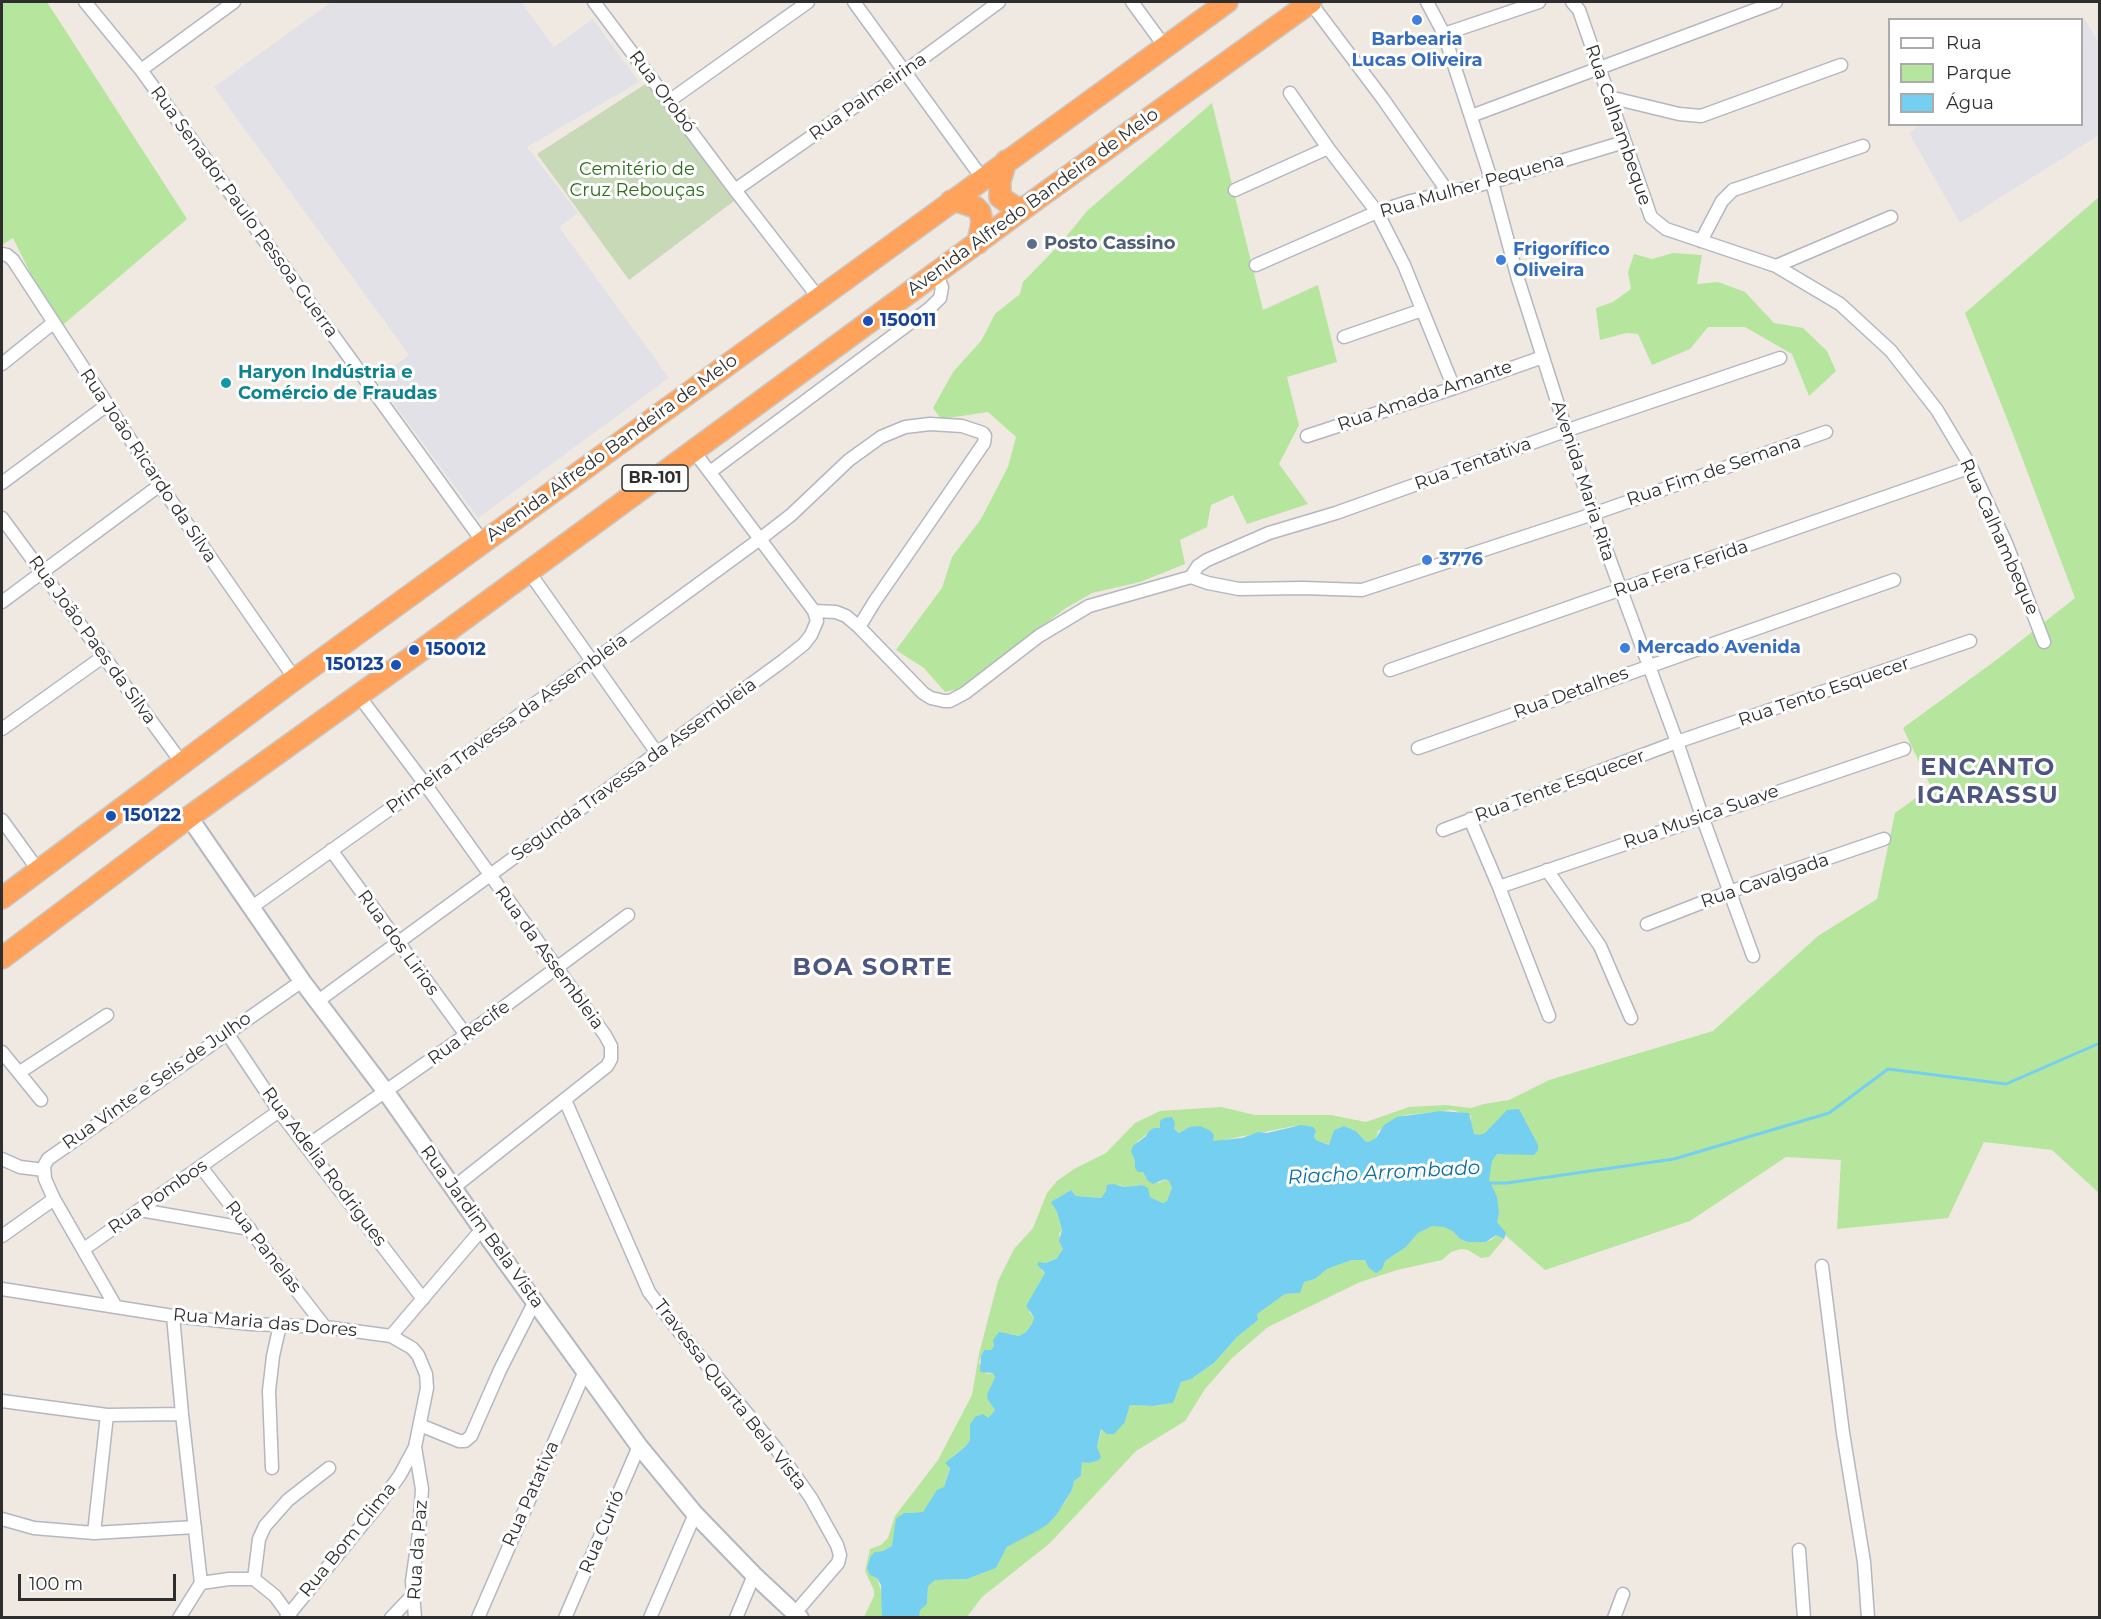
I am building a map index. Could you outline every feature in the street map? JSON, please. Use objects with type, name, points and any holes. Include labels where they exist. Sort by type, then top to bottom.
[{"type":"highway","name":"Avenida Alfredo Bandeira de Melo","points":[[2,898],[295,679],[1227,2]]},
{"type":"highway","name":"Avenida Alfredo Bandeira de Melo","points":[[2,958],[189,817],[1310,2]]},
{"type":"highway","points":[[1006,162],[1000,181],[1000,197],[1016,208],[1026,207]]},
{"type":"highway","points":[[951,201],[968,204],[980,212],[982,222],[978,243]]},
{"type":"main road","name":"Rua Jardim Bela Vista","points":[[189,817],[302,981],[386,1092],[639,1446],[695,1514],[754,1575],[798,1615]]},
{"type":"street","name":"Rua Senador Paulo Pessoa Guerra","points":[[85,2],[141,70],[483,542]]},
{"type":"street","points":[[141,70],[231,2]]},
{"type":"street","name":"Rua Orobó","points":[[597,2],[735,190],[818,297]]},
{"type":"street","points":[[669,101],[808,2]]},
{"type":"street","points":[[854,2],[982,178]]},
{"type":"street","name":"Rua Palmeirina","points":[[735,190],[904,72],[999,2]]},
{"type":"street","points":[[1132,2],[1165,47]]},
{"type":"street","points":[[1310,2],[1383,99],[1448,192]]},
{"type":"street","name":"Avenida Maria Rita","points":[[1427,2],[1444,34],[1471,116],[1492,182],[1518,279],[1593,514],[1753,956]]},
{"type":"street","points":[[1444,34],[1539,2]]},
{"type":"street","name":"Rua Calhambeque","points":[[1572,2],[1579,10],[1651,217],[1666,229],[1776,266],[1840,304],[1891,351],[1937,410],[1971,467],[2006,543],[2044,642]]},
{"type":"street","points":[[1471,116],[1776,2]]},
{"type":"street","points":[[1609,97],[1679,114],[1701,116],[1840,65]]},
{"type":"street","points":[[1290,93],[1377,212],[1404,265],[1454,388]]},
{"type":"street","name":"Rua Mulher Pequena","points":[[1256,265],[1377,212],[1492,182],[1624,142]]},
{"type":"street","points":[[1701,241],[1722,201],[1733,190],[1863,146]]},
{"type":"street","points":[[1235,190],[1328,148]]},
{"type":"street","points":[[1776,266],[1891,217]]},
{"type":"street","name":"Rua João Ricardo da Silva","points":[[2,254],[13,260],[160,485],[295,679]]},
{"type":"street","points":[[710,472],[930,308],[940,298],[941,293],[942,287],[936,273]]},
{"type":"street","points":[[1344,337],[1422,310]]},
{"type":"street","points":[[2,364],[53,323]]},
{"type":"street","name":"Rua Amada Amante","points":[[1307,436],[1543,357]]},
{"type":"street","name":"Rua Tentativa","points":[[1191,578],[1198,566],[1221,553],[1269,533],[1336,513],[1565,431],[1780,358]]},
{"type":"street","points":[[2,483],[107,405]]},
{"type":"street","name":"Primeira Travessa da Assembleia","points":[[252,907],[425,784],[760,539],[791,515],[849,460],[881,437],[905,427],[930,424],[962,426],[983,433],[984,443],[859,627]]},
{"type":"street","name":"Rua Fim de Semana","points":[[1191,578],[1208,584],[1239,589],[1362,590],[1593,514],[1827,432]]},
{"type":"street","points":[[693,450],[814,611],[836,612],[846,616],[923,693],[935,700],[950,701],[965,693],[1039,636],[1089,606],[1191,578]]},
{"type":"street","name":"Rua Fera Ferida","points":[[1390,670],[1971,467]]},
{"type":"street","points":[[2,602],[160,485]]},
{"type":"street","name":"Rua João Paes da Silva","points":[[2,518],[182,763]]},
{"type":"street","points":[[529,572],[657,753]]},
{"type":"street","name":"Rua Detalhes","points":[[1418,748],[1894,580]]},
{"type":"street","name":"Segunda Travessa da Assembleia","points":[[318,1001],[804,644],[816,627],[817,616],[814,611]]},
{"type":"street","name":"Rua Tento Esquecer","points":[[1677,742],[1970,642]]},
{"type":"street","points":[[2,729],[104,656]]},
{"type":"street","name":"Rua da Assembleia","points":[[358,696],[425,784],[605,1035],[612,1053],[607,1066],[453,1188]]},
{"type":"street","name":"Rua Tente Esquecer","points":[[1443,830],[1677,742]]},
{"type":"street","name":"Rua Musica Suave","points":[[1499,887],[1904,749]]},
{"type":"street","points":[[1470,819],[1549,1016]]},
{"type":"street","points":[[2,820],[38,870]]},
{"type":"street","name":"Rua Cavalgada","points":[[1647,924],[1729,892],[1884,839]]},
{"type":"street","name":"Rua dos Lirios","points":[[331,850],[466,1035]]},
{"type":"street","points":[[1547,870],[1600,945],[1631,1018]]},
{"type":"street","name":"Rua Recife","points":[[307,1146],[466,1035],[628,915]]},
{"type":"street","name":"Rua Vinte e Seis de Julho","points":[[44,1170],[46,1162],[52,1155],[302,981]]},
{"type":"street","points":[[20,1072],[107,1015]]},
{"type":"street","name":"Rua Adelia Rodrigues","points":[[227,1033],[279,1111],[423,1299]]},
{"type":"street","points":[[2,1052],[41,1100]]},
{"type":"street","name":"Travessa Quarta Bela Vista","points":[[565,1100],[649,1292],[775,1447],[811,1498],[837,1545],[840,1555],[838,1563],[798,1615]]},
{"type":"street","name":"Rua Pombos","points":[[84,1249],[279,1111]]},
{"type":"street","points":[[2,1159],[20,1167],[44,1170],[45,1179],[54,1199],[116,1307]]},
{"type":"street","name":"Rua Panelas","points":[[201,1167],[325,1327]]},
{"type":"street","points":[[2,1236],[54,1199]]},
{"type":"street","points":[[140,1210],[250,1229]]},
{"type":"street","points":[[391,1336],[482,1229]]},
{"type":"street","points":[[1822,1266],[1843,1433],[1864,1562],[1868,1617]]},
{"type":"street","name":"Rua Maria das Dores","points":[[2,1289],[173,1316],[325,1327],[391,1336]]},
{"type":"street","points":[[420,1425],[459,1441],[465,1441],[471,1436],[500,1370],[535,1301]]},
{"type":"street","points":[[173,1316],[201,1583],[179,1617]]},
{"type":"street","points":[[272,1468],[269,1390],[280,1325]]},
{"type":"street","name":"Rua Bom Clima","points":[[288,1616],[380,1503],[400,1475],[415,1447],[426,1399],[426,1374],[423,1364],[412,1348],[391,1336]]},
{"type":"street","name":"Rua Patativa","points":[[478,1617],[585,1371]]},
{"type":"street","points":[[2,1401],[106,1415],[182,1414]]},
{"type":"street","points":[[94,1533],[106,1415]]},
{"type":"street","name":"Rua Curió","points":[[565,1617],[639,1446]]},
{"type":"street","name":"Rua da Paz","points":[[415,1447],[422,1489],[412,1596],[415,1617]]},
{"type":"street","points":[[254,1579],[259,1539],[265,1526],[288,1500],[329,1468]]},
{"type":"street","points":[[650,1617],[695,1514]]},
{"type":"street","points":[[2,1519],[34,1528],[94,1533],[195,1527]]},
{"type":"street","points":[[1799,1550],[1804,1617]]},
{"type":"street","points":[[736,1617],[754,1575]]},
{"type":"street","points":[[201,1583],[230,1579],[254,1579],[270,1591],[288,1616]]},
{"type":"street","points":[[1614,1617],[1623,1594]]},
{"type":"street","points":[[392,1617],[412,1596]]},
{"type":"shaded area","points":[[331,2],[521,2],[554,47],[593,19],[639,82],[527,147],[578,213],[559,227],[669,378],[478,518],[376,379],[409,355],[214,87]]},
{"type":"shaded area","points":[[2083,18],[2099,43],[2099,135],[1960,223],[1909,133],[1918,126],[2083,126]]},
{"type":"green space","points":[[2,2],[47,2],[187,219],[58,329],[13,238],[2,245]]},
{"type":"green space","name":"Cemitério de Cruz Rebouças","points":[[647,83],[734,201],[629,280],[537,154]]},
{"type":"green space","points":[[1212,103],[1263,310],[1318,285],[1337,362],[1287,377],[1299,425],[1279,464],[1308,504],[1247,524],[1233,495],[1211,505],[1207,527],[1180,540],[1185,564],[1140,582],[1092,593],[1066,608],[962,688],[945,692],[924,668],[896,650],[942,588],[952,557],[981,519],[1008,467],[1016,437],[988,412],[941,419],[933,408],[953,372],[981,341],[995,314],[1020,294],[1023,282],[1061,243],[1087,211]]},
{"type":"green space","points":[[2099,197],[2099,1193],[2052,1150],[1984,1142],[1948,1218],[1837,1229],[1841,1160],[1786,1157],[1690,1221],[1545,1270],[1497,1228],[1454,1231],[1460,1239],[1467,1242],[1486,1242],[1496,1235],[1504,1239],[1489,1257],[1481,1258],[1468,1250],[1461,1249],[1451,1252],[1442,1260],[1397,1270],[1360,1282],[1268,1327],[1232,1358],[1205,1389],[1185,1421],[1136,1451],[1049,1544],[982,1597],[967,1617],[919,1617],[919,1610],[927,1604],[928,1585],[935,1580],[967,1579],[996,1568],[1007,1547],[1048,1524],[1065,1502],[1074,1481],[1081,1476],[1082,1462],[1097,1447],[1102,1428],[1125,1422],[1130,1405],[1154,1406],[1172,1403],[1181,1382],[1191,1379],[1214,1363],[1237,1337],[1257,1320],[1256,1314],[1285,1294],[1299,1293],[1304,1282],[1315,1279],[1327,1269],[1352,1260],[1365,1260],[1368,1267],[1385,1261],[1406,1247],[1418,1233],[1465,1124],[1471,1120],[1471,1116],[1452,1110],[1405,1115],[1378,1131],[1376,1138],[1368,1142],[1356,1131],[1344,1126],[1334,1130],[1330,1145],[1313,1138],[1316,1134],[1294,1126],[1219,1141],[1212,1141],[1189,1127],[1179,1133],[1174,1129],[1154,1128],[1137,1142],[1133,1157],[1146,1177],[1159,1183],[1165,1179],[1169,1181],[1172,1188],[1168,1201],[1163,1203],[1150,1197],[1142,1185],[1124,1187],[1120,1185],[1106,1191],[1101,1198],[1076,1196],[1071,1190],[1052,1202],[1062,1230],[1059,1234],[1063,1249],[1060,1256],[1046,1263],[1041,1270],[1045,1273],[1037,1287],[1029,1312],[1034,1317],[1032,1324],[1026,1332],[1019,1336],[1010,1334],[991,1351],[984,1350],[979,1363],[987,1374],[993,1373],[995,1377],[988,1400],[995,1410],[988,1418],[975,1417],[970,1424],[970,1440],[953,1456],[944,1487],[923,1512],[904,1513],[892,1546],[875,1552],[877,1578],[882,1594],[882,1617],[864,1617],[874,1596],[874,1590],[865,1571],[870,1549],[881,1545],[888,1538],[895,1516],[938,1460],[972,1395],[979,1354],[998,1281],[1014,1249],[1033,1228],[1047,1193],[1057,1181],[1074,1169],[1106,1153],[1135,1123],[1160,1111],[1221,1107],[1255,1115],[1331,1115],[1366,1122],[1409,1107],[1446,1105],[1471,1108],[1509,1100],[1549,1080],[1713,1031],[1818,936],[1877,899],[1895,813],[1931,787],[1903,728],[1999,658],[2075,598],[1965,313]]},
{"type":"green space","points":[[1673,253],[1702,255],[1697,284],[1718,282],[1745,292],[1774,323],[1803,328],[1827,351],[1836,371],[1809,396],[1792,354],[1745,327],[1708,327],[1690,349],[1652,365],[1638,334],[1626,333],[1600,340],[1596,308],[1613,302],[1631,289],[1628,272],[1634,254],[1652,259]]},
{"type":"water","points":[[1519,1109],[1538,1145],[1538,1150],[1534,1155],[1497,1154],[1492,1161],[1489,1180],[1497,1197],[1499,1213],[1497,1222],[1506,1233],[1504,1239],[1496,1235],[1486,1242],[1467,1242],[1460,1239],[1453,1231],[1444,1227],[1432,1226],[1418,1233],[1406,1247],[1385,1261],[1382,1269],[1376,1273],[1368,1267],[1365,1260],[1352,1260],[1327,1269],[1315,1279],[1304,1282],[1300,1293],[1285,1294],[1257,1314],[1258,1320],[1237,1337],[1214,1363],[1191,1379],[1181,1382],[1173,1403],[1153,1406],[1130,1405],[1125,1422],[1114,1434],[1107,1434],[1101,1429],[1097,1447],[1101,1457],[1099,1460],[1089,1463],[1082,1462],[1081,1476],[1074,1481],[1072,1490],[1057,1514],[1048,1524],[1007,1547],[996,1568],[967,1579],[935,1580],[928,1586],[927,1604],[920,1610],[919,1617],[882,1617],[881,1585],[877,1578],[870,1575],[867,1568],[871,1556],[875,1552],[892,1546],[896,1519],[904,1513],[923,1512],[937,1490],[944,1487],[950,1468],[945,1463],[970,1440],[970,1424],[975,1417],[983,1414],[988,1418],[995,1410],[987,1395],[995,1377],[993,1373],[980,1372],[981,1356],[984,1350],[991,1350],[994,1346],[993,1340],[999,1332],[1019,1336],[1026,1332],[1032,1324],[1034,1317],[1026,1306],[1045,1273],[1037,1264],[1057,1258],[1063,1249],[1059,1241],[1062,1230],[1057,1212],[1051,1202],[1071,1190],[1076,1196],[1101,1198],[1107,1185],[1113,1184],[1124,1187],[1142,1185],[1148,1188],[1150,1197],[1163,1203],[1167,1201],[1172,1188],[1169,1181],[1165,1179],[1153,1184],[1148,1181],[1143,1172],[1138,1172],[1135,1168],[1131,1151],[1133,1146],[1149,1131],[1160,1128],[1160,1121],[1164,1118],[1172,1117],[1175,1123],[1174,1129],[1179,1133],[1189,1127],[1200,1126],[1211,1131],[1214,1135],[1213,1141],[1242,1138],[1258,1132],[1267,1133],[1301,1125],[1313,1127],[1316,1131],[1314,1137],[1316,1140],[1329,1145],[1334,1130],[1344,1126],[1356,1131],[1368,1142],[1376,1138],[1384,1125],[1397,1117],[1440,1111],[1469,1113],[1474,1134],[1480,1135],[1485,1133],[1507,1110]]},
{"type":"waterway","name":"Riacho Arrombado","points":[[1489,1183],[1507,1183],[1674,1159],[1829,1113],[1888,1069],[2006,1084],[2100,1043]]},
{"type":"place","name":"Barbearia Lucas Oliveira","points":[[1417,20]]},
{"type":"place","name":"Posto Cassino","points":[[1032,244]]},
{"type":"place","name":"Frigorífico Oliveira","points":[[1501,260]]},
{"type":"place","name":"150011","points":[[868,321]]},
{"type":"place","name":"Haryon Indústria e Comércio de Fraudas","points":[[226,383]]},
{"type":"place","name":"3776","points":[[1427,560]]},
{"type":"place","name":"Mercado Avenida","points":[[1625,648]]},
{"type":"place","name":"150012","points":[[414,650]]},
{"type":"place","name":"150123","points":[[396,665]]},
{"type":"place","name":"150122","points":[[111,816]]},
{"type":"district","name":"ENCANTO IGARASSU","points":[[1988,782]]},
{"type":"district","name":"BOA SORTE","points":[[873,968]]}]
